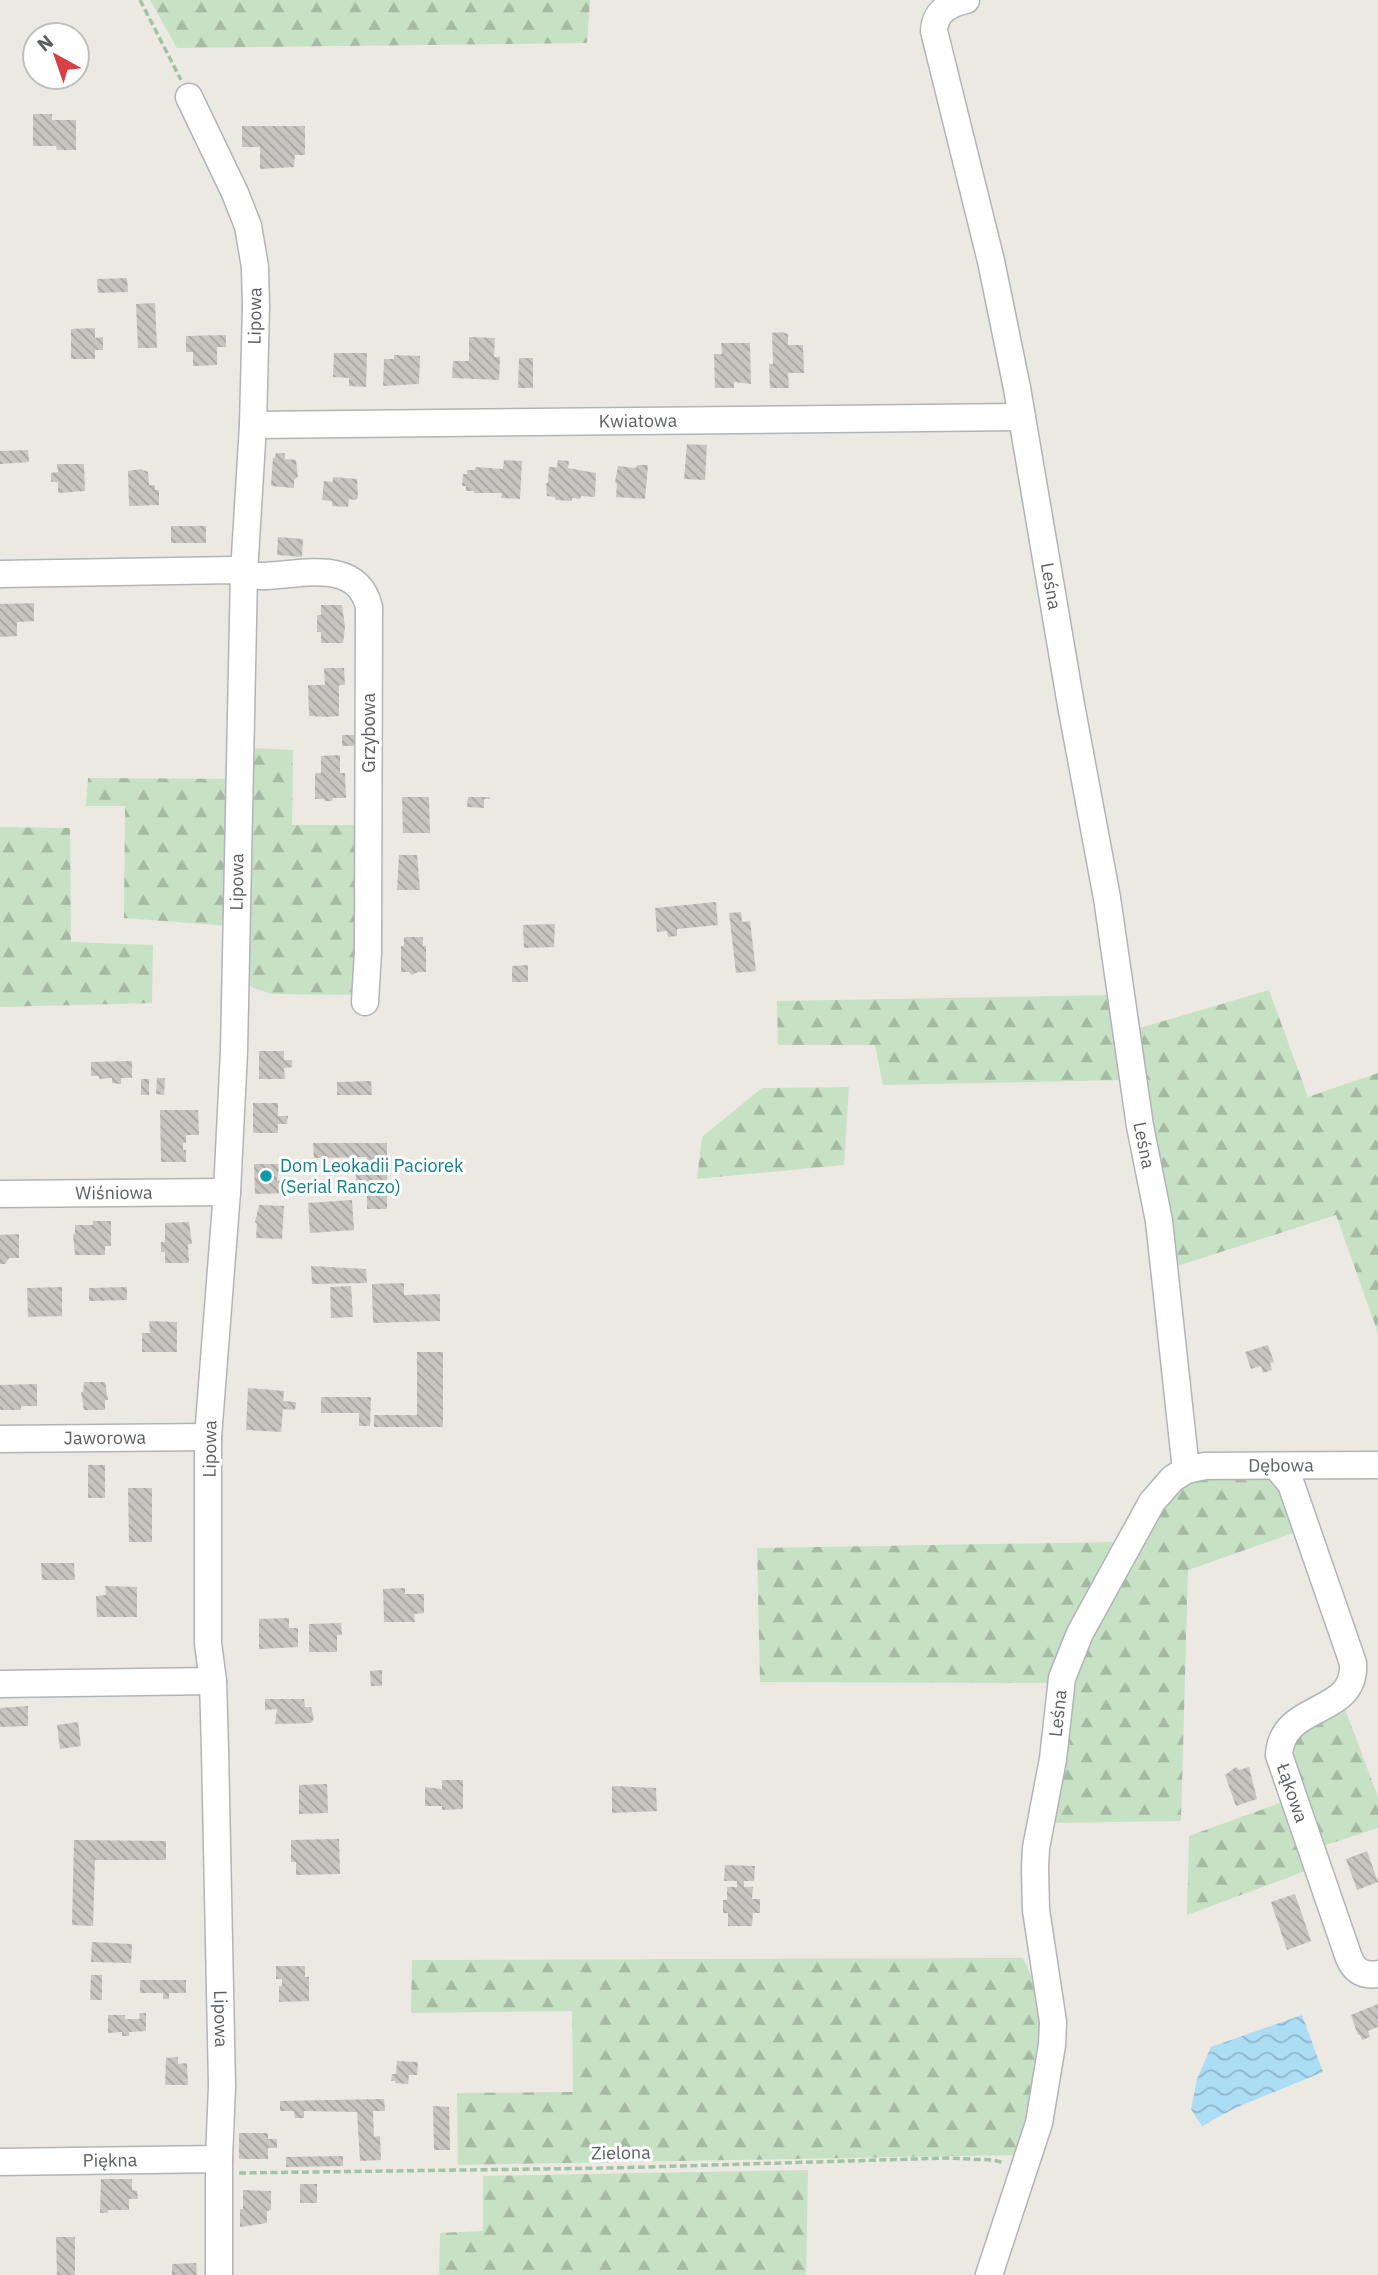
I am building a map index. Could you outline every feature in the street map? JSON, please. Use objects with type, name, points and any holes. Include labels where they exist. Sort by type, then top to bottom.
[{"type":"street","name":"Leśna","points":[[966,0],[945,8],[935,21],[934,31],[991,261],[1022,417],[1107,898],[1140,1126],[1158,1221],[1186,1470],[1172,1479],[1152,1502],[1080,1633],[1062,1678],[1053,1759],[1035,1868],[1036,1910],[1053,2022],[1052,2045],[1039,2123],[989,2275]]},
{"type":"street","name":"Lipowa","points":[[190,97],[243,210],[252,243],[256,306],[253,425],[244,573],[234,1029],[227,1192],[208,1437],[208,1643],[213,1681],[222,2086],[219,2275]]},
{"type":"street","name":"Kwiatowa","points":[[253,425],[1022,417]]},
{"type":"street","name":"Grzybowa","points":[[0,574],[234,570],[254,576],[300,572],[332,574],[355,583],[363,590],[369,607],[368,952],[365,1002]]},
{"type":"street","name":"Wiśniowa","points":[[0,1194],[227,1192]]},
{"type":"street","name":"Jaworowa","points":[[0,1439],[208,1437]]},
{"type":"street","name":"Dębowa","points":[[1186,1470],[1205,1466],[1378,1465]]},
{"type":"street","name":"Łąkowa","points":[[1277,1466],[1291,1484],[1353,1663],[1354,1673],[1348,1687],[1338,1699],[1290,1726],[1279,1742],[1279,1755],[1349,1958],[1358,1971],[1367,1975],[1378,1974]]},
{"type":"street","points":[[0,1684],[213,1681]]},
{"type":"street","name":"Piękna","points":[[0,2162],[219,2166]]},
{"type":"path","points":[[140,0],[190,97]]},
{"type":"path","name":"Zielona","points":[[219,2166],[612,2168],[948,2158],[993,2160],[1022,2168]]},
{"type":"green space","points":[[150,0],[590,0],[587,43],[177,48]]},
{"type":"green space","points":[[253,748],[293,750],[292,825],[361,825],[360,995],[272,994],[253,988],[242,977]]},
{"type":"green space","points":[[88,778],[233,779],[229,926],[124,918],[125,806],[86,806]]},
{"type":"green space","points":[[0,827],[70,828],[71,942],[153,945],[152,1003],[0,1007]]},
{"type":"green space","points":[[1269,990],[1308,1097],[1378,1073],[1378,1333],[1336,1215],[1171,1268],[1133,1030]]},
{"type":"green space","points":[[1116,995],[1129,1080],[883,1085],[875,1045],[778,1045],[777,1001]]},
{"type":"green space","points":[[849,1087],[844,1165],[697,1179],[702,1137],[762,1088]]},
{"type":"green space","points":[[1193,1476],[1276,1476],[1296,1532],[1188,1570],[1181,1821],[1047,1823],[1068,1679],[1163,1498]]},
{"type":"green space","points":[[1113,1542],[1053,1683],[760,1682],[757,1548]]},
{"type":"green space","points":[[1345,1709],[1378,1797],[1378,1828],[1323,1846],[1287,1740],[1301,1724]]},
{"type":"green space","points":[[1285,1801],[1308,1870],[1187,1915],[1189,1836]]},
{"type":"green space","points":[[1023,1958],[1047,2011],[1041,2087],[1016,2155],[458,2165],[457,2093],[573,2092],[572,2011],[411,2013],[412,1960]]},
{"type":"green space","points":[[808,2170],[806,2275],[439,2275],[440,2233],[483,2231],[483,2176]]},
{"type":"water","points":[[1302,2015],[1323,2072],[1235,2108],[1202,2126],[1191,2109],[1197,2079],[1211,2047]]},
{"type":"building","points":[[33,114],[52,114],[52,120],[76,120],[76,150],[57,150],[56,146],[33,146]]},
{"type":"building","points":[[242,126],[305,126],[305,155],[295,155],[294,167],[260,169],[260,147],[242,147]]},
{"type":"building","points":[[127,278],[128,292],[98,293],[97,279]]},
{"type":"building","points":[[155,303],[157,348],[138,348],[136,304]]},
{"type":"building","points":[[95,328],[95,338],[103,337],[103,350],[95,350],[95,359],[71,359],[71,329]]},
{"type":"building","points":[[772,333],[788,334],[788,345],[803,345],[804,373],[788,373],[789,388],[770,388],[769,364],[773,364]]},
{"type":"building","points":[[226,335],[226,347],[217,347],[217,365],[193,366],[193,352],[186,352],[186,336]]},
{"type":"building","points":[[469,337],[495,338],[494,357],[500,357],[499,380],[452,378],[453,361],[469,361]]},
{"type":"building","points":[[721,343],[750,343],[751,384],[734,382],[734,388],[715,388],[714,354],[722,354]]},
{"type":"building","points":[[334,353],[367,353],[366,387],[349,386],[349,378],[333,377]]},
{"type":"building","points":[[394,355],[420,356],[419,384],[383,386],[384,359],[394,359]]},
{"type":"building","points":[[519,358],[533,358],[533,388],[518,388]]},
{"type":"building","points":[[687,444],[707,445],[705,480],[684,479]]},
{"type":"building","points":[[28,450],[29,462],[0,464],[0,451]]},
{"type":"building","points":[[276,453],[285,453],[285,459],[296,460],[298,477],[294,480],[294,488],[271,486],[273,458]]},
{"type":"building","points":[[504,460],[522,461],[520,499],[501,498],[502,493],[474,493],[466,491],[466,486],[462,486],[463,474],[467,474],[467,470],[475,470],[475,467],[503,469]]},
{"type":"building","points":[[558,460],[569,461],[568,468],[596,473],[595,497],[581,496],[580,499],[572,498],[572,501],[555,500],[555,497],[547,496],[549,467],[557,467]]},
{"type":"building","points":[[57,464],[84,464],[85,491],[58,493],[58,482],[51,482],[51,473],[58,472]]},
{"type":"building","points":[[637,465],[648,465],[645,499],[616,497],[618,466],[636,468]]},
{"type":"building","points":[[141,469],[148,472],[149,485],[155,485],[155,490],[159,490],[159,505],[129,506],[128,471]]},
{"type":"building","points":[[333,477],[357,479],[358,497],[356,500],[349,499],[348,507],[332,506],[332,501],[322,500],[324,481],[333,482]]},
{"type":"building","points":[[171,526],[206,526],[206,543],[171,543]]},
{"type":"building","points":[[278,537],[303,539],[302,557],[277,555]]},
{"type":"building","points":[[34,603],[34,621],[17,622],[17,636],[0,637],[0,604]]},
{"type":"building","points":[[321,605],[342,605],[345,627],[343,643],[321,643],[321,632],[317,632],[317,615],[321,615]]},
{"type":"building","points":[[324,668],[344,668],[345,685],[339,685],[339,716],[309,716],[308,685],[325,685]]},
{"type":"building","points":[[342,735],[356,735],[356,746],[342,746]]},
{"type":"building","points":[[340,755],[340,773],[345,773],[346,798],[333,798],[332,801],[315,799],[315,773],[321,773],[321,756]]},
{"type":"building","points":[[402,797],[429,797],[430,833],[403,833]]},
{"type":"building","points":[[468,797],[490,799],[484,799],[484,808],[467,807]]},
{"type":"building","points":[[399,855],[417,855],[420,890],[397,890]]},
{"type":"building","points":[[716,902],[718,925],[677,929],[677,936],[668,937],[667,931],[657,932],[655,908]]},
{"type":"building","points":[[741,912],[742,922],[750,921],[756,971],[736,973],[729,913]]},
{"type":"building","points":[[555,924],[554,947],[524,948],[523,925]]},
{"type":"building","points":[[404,937],[423,937],[423,946],[426,946],[426,972],[412,975],[409,972],[401,972],[401,946],[404,946]]},
{"type":"building","points":[[528,965],[528,982],[512,982],[512,966]]},
{"type":"building","points":[[259,1051],[284,1051],[284,1060],[292,1060],[292,1067],[284,1068],[285,1079],[259,1079]]},
{"type":"building","points":[[132,1061],[132,1078],[121,1078],[121,1084],[112,1083],[112,1078],[99,1079],[99,1076],[91,1076],[91,1062]]},
{"type":"building","points":[[157,1078],[165,1078],[164,1095],[156,1094]]},
{"type":"building","points":[[141,1079],[149,1079],[149,1095],[141,1095]]},
{"type":"building","points":[[371,1081],[372,1095],[337,1095],[337,1082]]},
{"type":"building","points":[[253,1103],[278,1103],[278,1116],[288,1116],[287,1124],[278,1124],[278,1133],[253,1133]]},
{"type":"building","points":[[160,1110],[198,1110],[199,1135],[186,1135],[186,1143],[183,1143],[186,1162],[161,1162]]},
{"type":"building","points":[[313,1143],[387,1143],[387,1209],[367,1209],[367,1185],[356,1185],[356,1170],[367,1170],[367,1157],[314,1158]]},
{"type":"building","name":"Dom Leokadii Paciorek (Serial Ranczo)","points":[[254,1164],[285,1164],[285,1172],[278,1172],[277,1181],[290,1180],[290,1193],[255,1194]]},
{"type":"building","points":[[352,1200],[354,1230],[310,1233],[308,1203]]},
{"type":"building","points":[[259,1205],[284,1206],[282,1239],[256,1238],[255,1222]]},
{"type":"building","points":[[93,1221],[111,1221],[111,1246],[105,1246],[105,1255],[75,1255],[75,1225],[93,1225]]},
{"type":"building","points":[[189,1222],[192,1244],[188,1244],[189,1263],[165,1263],[161,1242],[165,1242],[165,1223]]},
{"type":"building","points":[[19,1234],[19,1258],[9,1258],[5,1264],[0,1264],[0,1235]]},
{"type":"building","points":[[311,1266],[366,1269],[367,1283],[312,1284]]},
{"type":"building","points":[[404,1283],[404,1295],[440,1294],[440,1321],[373,1323],[372,1284]]},
{"type":"building","points":[[351,1286],[353,1317],[331,1318],[330,1287]]},
{"type":"building","points":[[62,1287],[62,1316],[28,1317],[27,1288]]},
{"type":"building","points":[[127,1287],[127,1300],[89,1301],[89,1288]]},
{"type":"building","points":[[149,1321],[177,1322],[177,1352],[142,1352],[142,1333],[150,1333]]},
{"type":"building","points":[[1268,1345],[1274,1362],[1270,1363],[1272,1370],[1263,1373],[1261,1366],[1251,1369],[1245,1352]]},
{"type":"building","points":[[417,1352],[443,1352],[443,1427],[374,1427],[374,1415],[417,1415]]},
{"type":"building","points":[[84,1382],[105,1382],[108,1400],[105,1400],[105,1410],[84,1410],[81,1392]]},
{"type":"building","points":[[37,1384],[37,1406],[21,1406],[21,1410],[0,1410],[0,1385]]},
{"type":"building","points":[[248,1388],[284,1391],[283,1401],[296,1402],[295,1410],[283,1409],[281,1432],[246,1430]]},
{"type":"building","points":[[321,1397],[371,1397],[370,1426],[359,1426],[359,1413],[321,1413]]},
{"type":"building","points":[[88,1465],[105,1465],[105,1498],[88,1498]]},
{"type":"building","points":[[128,1488],[152,1488],[152,1542],[129,1542]]},
{"type":"building","points":[[41,1563],[74,1563],[75,1580],[42,1580]]},
{"type":"building","points":[[105,1586],[137,1587],[137,1617],[97,1617],[96,1596],[106,1595]]},
{"type":"building","points":[[405,1588],[405,1594],[424,1594],[424,1613],[414,1614],[415,1622],[384,1622],[383,1589]]},
{"type":"building","points":[[289,1618],[289,1628],[298,1628],[298,1647],[259,1649],[259,1619]]},
{"type":"building","points":[[341,1623],[342,1635],[337,1635],[337,1652],[309,1652],[309,1624]]},
{"type":"building","points":[[382,1670],[382,1686],[371,1686],[370,1671]]},
{"type":"building","points":[[265,1699],[304,1699],[305,1707],[311,1707],[314,1718],[311,1723],[275,1724],[277,1709],[265,1710]]},
{"type":"building","points":[[28,1706],[28,1726],[0,1727],[0,1708]]},
{"type":"building","points":[[78,1722],[81,1746],[60,1749],[57,1725]]},
{"type":"building","points":[[1236,1767],[1239,1770],[1249,1767],[1257,1799],[1236,1806],[1225,1775]]},
{"type":"building","points":[[442,1780],[463,1780],[463,1809],[442,1810],[442,1806],[425,1806],[425,1787],[442,1789]]},
{"type":"building","points":[[327,1784],[328,1813],[299,1814],[299,1785]]},
{"type":"building","points":[[612,1786],[656,1788],[657,1811],[612,1813]]},
{"type":"building","points":[[339,1839],[340,1874],[296,1875],[296,1862],[291,1862],[291,1840]]},
{"type":"building","points":[[74,1840],[166,1841],[166,1860],[95,1860],[93,1926],[72,1925]]},
{"type":"building","points":[[1367,1851],[1378,1882],[1357,1890],[1346,1859]]},
{"type":"building","points":[[725,1865],[755,1866],[754,1881],[744,1881],[744,1887],[753,1887],[752,1899],[760,1899],[760,1913],[753,1913],[752,1926],[728,1926],[728,1913],[723,1913],[723,1900],[727,1900],[727,1887],[737,1887],[737,1881],[724,1881]]},
{"type":"building","points":[[1295,1894],[1311,1941],[1287,1950],[1271,1902]]},
{"type":"building","points":[[92,1942],[132,1944],[131,1963],[91,1962]]},
{"type":"building","points":[[276,1966],[305,1966],[305,1977],[309,1977],[309,2001],[279,2002],[282,1979],[276,1979]]},
{"type":"building","points":[[91,1975],[102,1975],[102,2000],[90,2000]]},
{"type":"building","points":[[140,1980],[186,1980],[186,1993],[169,1993],[169,1999],[163,1999],[163,1993],[140,1993]]},
{"type":"building","points":[[1378,2004],[1378,2027],[1368,2031],[1370,2037],[1362,2040],[1351,2015]]},
{"type":"building","points":[[139,2013],[146,2013],[146,2031],[129,2032],[129,2036],[122,2036],[122,2032],[108,2033],[108,2015],[125,2015],[125,2019],[140,2019]]},
{"type":"building","points":[[178,2057],[178,2064],[187,2063],[188,2085],[165,2085],[166,2058]]},
{"type":"building","points":[[397,2061],[418,2062],[417,2075],[409,2075],[408,2084],[391,2081],[392,2074],[396,2074]]},
{"type":"building","points":[[384,2099],[385,2111],[373,2111],[374,2137],[380,2136],[381,2160],[360,2161],[357,2112],[304,2111],[304,2118],[295,2118],[294,2111],[280,2111],[280,2101]]},
{"type":"building","points":[[433,2106],[449,2107],[450,2150],[434,2150]]},
{"type":"building","points":[[239,2133],[268,2133],[268,2139],[277,2139],[277,2148],[268,2148],[268,2159],[239,2159]]},
{"type":"building","points":[[343,2156],[343,2166],[286,2167],[286,2157]]},
{"type":"building","points":[[101,2179],[132,2179],[132,2190],[137,2191],[138,2199],[129,2199],[129,2210],[108,2210],[108,2213],[100,2213]]},
{"type":"building","points":[[300,2184],[317,2184],[317,2203],[300,2203]]},
{"type":"building","points":[[243,2190],[271,2191],[271,2210],[267,2211],[267,2223],[240,2227]]},
{"type":"building","points":[[56,2237],[75,2237],[75,2275],[57,2275]]},
{"type":"building","points":[[196,2263],[197,2275],[172,2275],[172,2264]]},
{"type":"place","name":"Dom Leokadii Paciorek (Serial Ranczo)","points":[[266,1176]]}]
